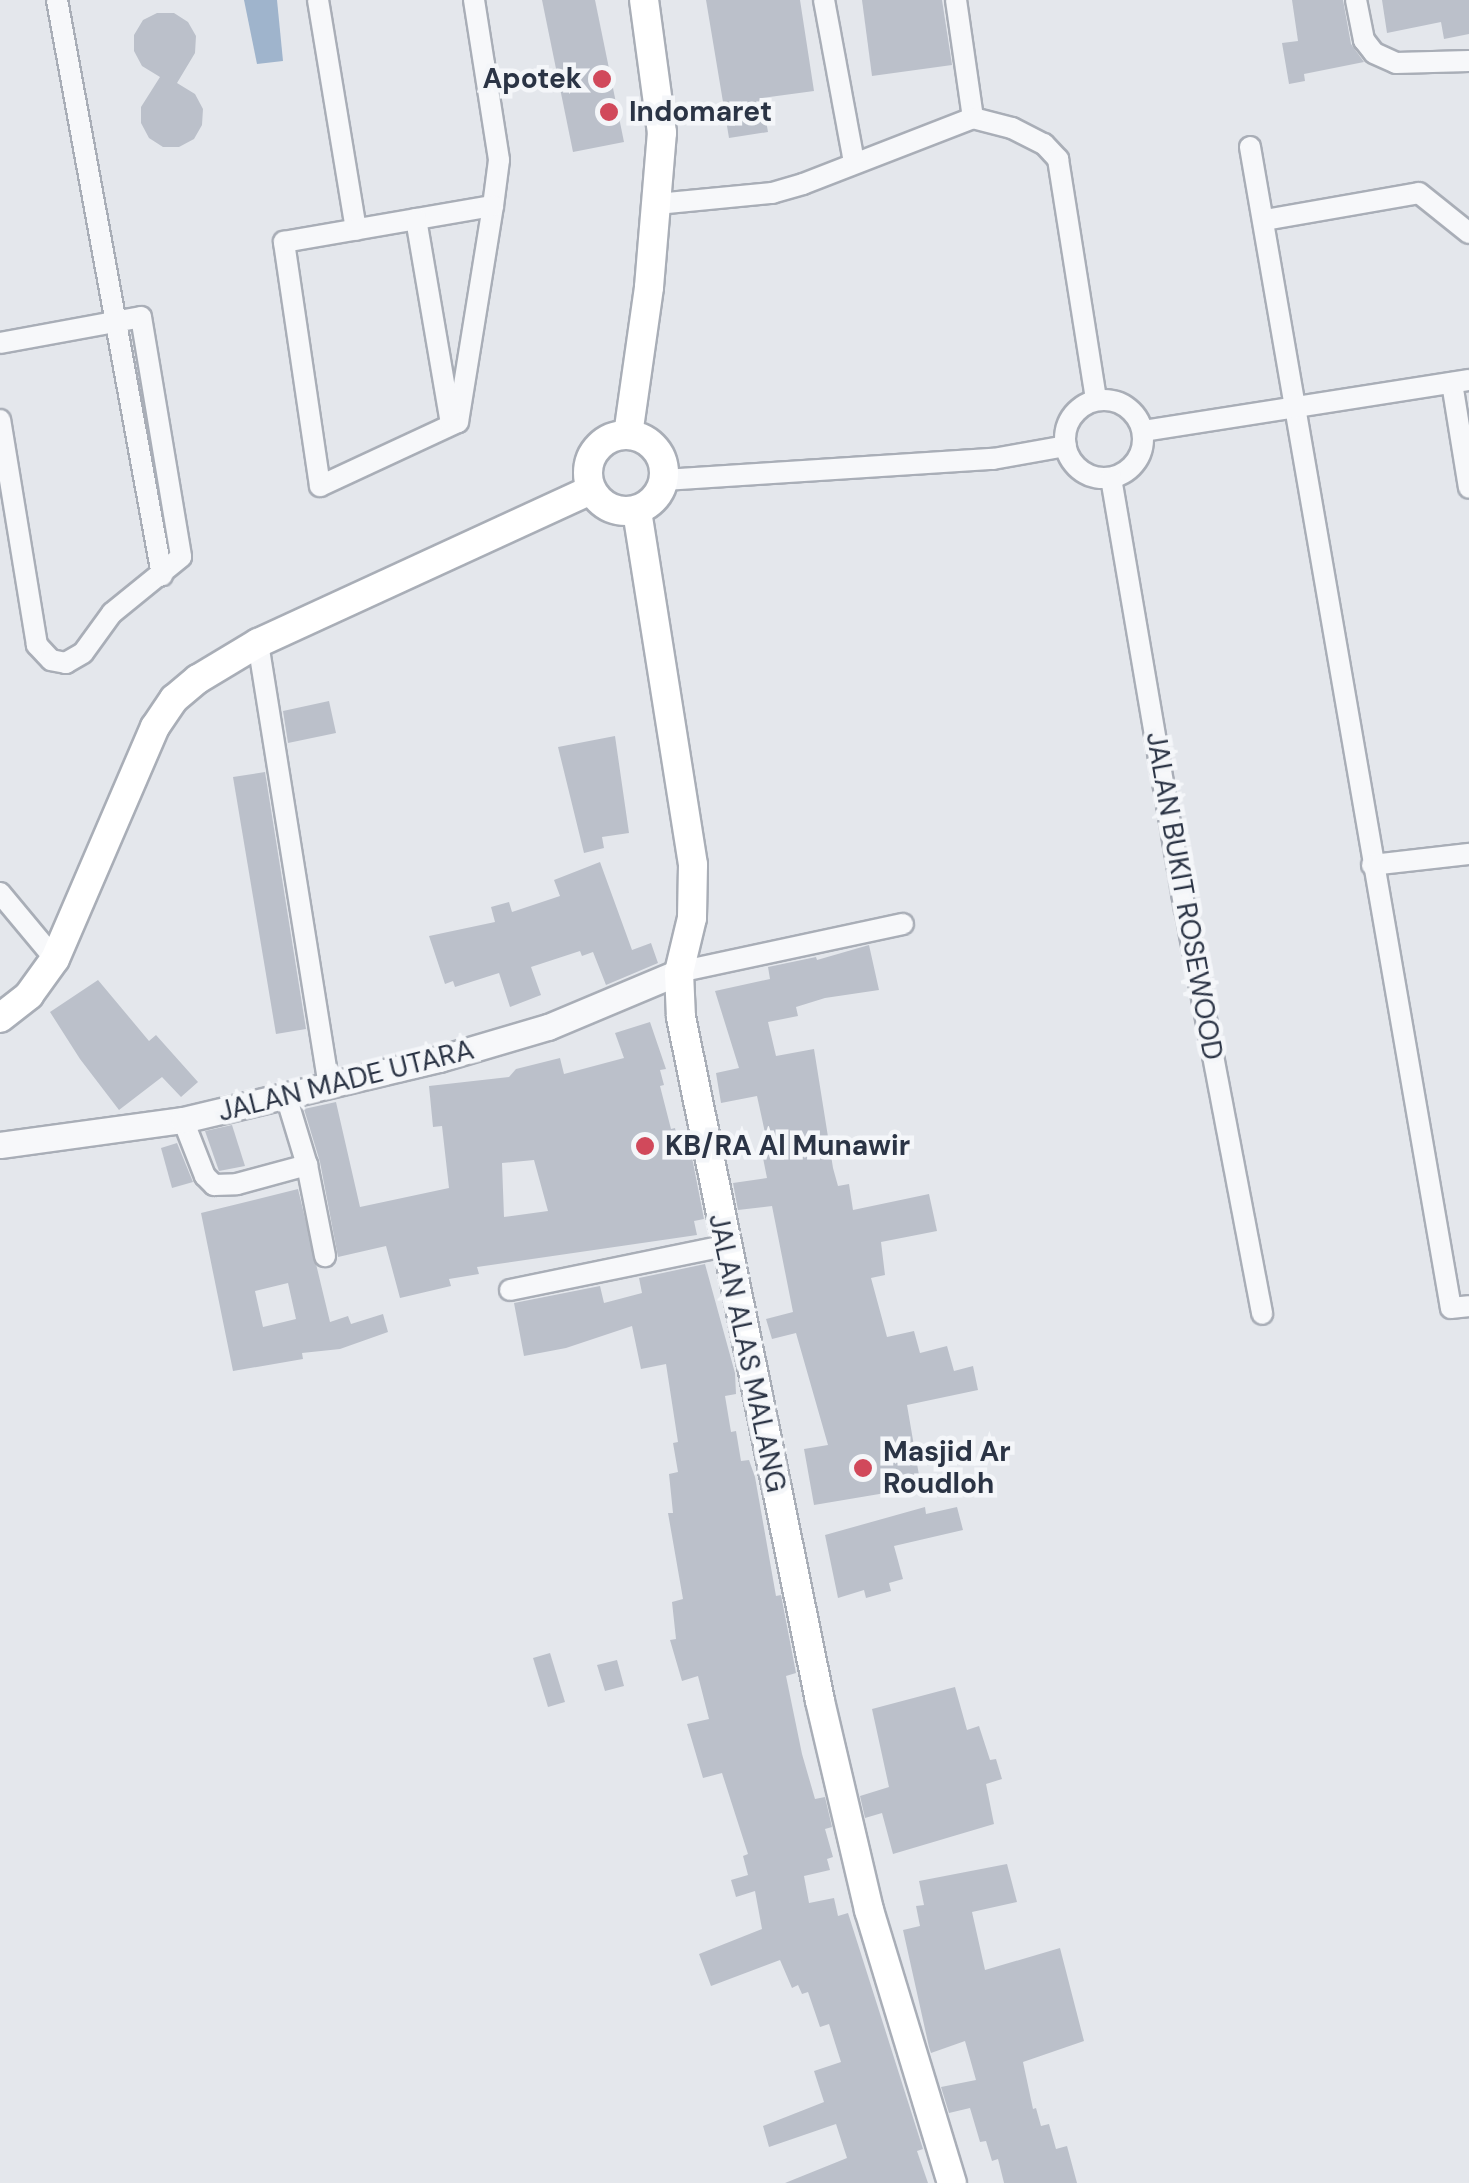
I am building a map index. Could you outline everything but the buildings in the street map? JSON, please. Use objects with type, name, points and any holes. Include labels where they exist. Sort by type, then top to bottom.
[{"type":"main road","points":[[628,435],[657,204],[662,132],[644,0]]},
{"type":"main road","points":[[628,435],[649,442],[662,459],[664,480],[655,499],[637,511],[610,509],[591,490],[587,470],[594,452],[609,438],[628,435]]},
{"type":"main road","points":[[0,1018],[29,995],[56,959],[154,727],[174,699],[198,679],[258,644],[591,490]]},
{"type":"main road","name":"JALAN ALAS MALANG","points":[[637,511],[693,865],[692,918],[679,972],[681,1017],[724,1246],[869,1910],[952,2183]]},
{"type":"street","points":[[0,420],[38,645],[51,660],[66,663],[83,653],[112,613],[162,574],[57,0]]},
{"type":"street","points":[[318,0],[356,230]]},
{"type":"street","points":[[474,0],[499,160],[493,206],[458,422],[320,486],[284,242],[493,206]]},
{"type":"street","points":[[824,0],[854,162]]},
{"type":"street","points":[[956,0],[973,118]]},
{"type":"street","points":[[1356,0],[1364,40],[1374,53],[1396,63],[1469,61]]},
{"type":"street","points":[[657,204],[772,193],[973,118],[1028,136],[1058,159],[1096,400]]},
{"type":"street","points":[[1250,147],[1298,407],[1372,865],[1450,1308],[1469,1306]]},
{"type":"street","points":[[1265,220],[1419,192],[1469,233]]},
{"type":"street","points":[[416,220],[451,425]]},
{"type":"street","points":[[0,343],[116,322]]},
{"type":"street","points":[[1143,431],[1460,381],[1469,488]]},
{"type":"street","points":[[1096,400],[1126,406],[1143,431],[1140,456],[1132,467],[1111,478],[1081,471],[1066,446],[1072,417],[1096,400]]},
{"type":"street","points":[[664,480],[993,459],[1066,446]]},
{"type":"street","name":"JALAN BUKIT ROSEWOOD","points":[[1111,478],[1185,909],[1262,1314]]},
{"type":"street","points":[[258,644],[329,1085]]},
{"type":"street","points":[[1372,865],[1469,854]]},
{"type":"street","points":[[0,894],[56,959]]},
{"type":"street","points":[[679,972],[903,924]]},
{"type":"street","name":"JALAN MADE UTARA","points":[[0,1145],[183,1120],[515,1039],[679,972]]},
{"type":"street","points":[[286,1096],[307,1166],[325,1256]]},
{"type":"street","points":[[183,1120],[204,1176],[214,1184],[237,1184],[307,1166]]},
{"type":"street","points":[[510,1290],[724,1246]]},
{"type":"water","points":[[244,0],[277,0],[283,61],[257,64]]},
{"type":"place","name":"Apotek","points":[[602,79]]},
{"type":"place","name":"Indomaret","points":[[609,112]]},
{"type":"place","name":"KB/RA Al Munawir","points":[[645,1146]]},
{"type":"place","name":"Masjid Ar Roudloh","points":[[863,1468]]}]
